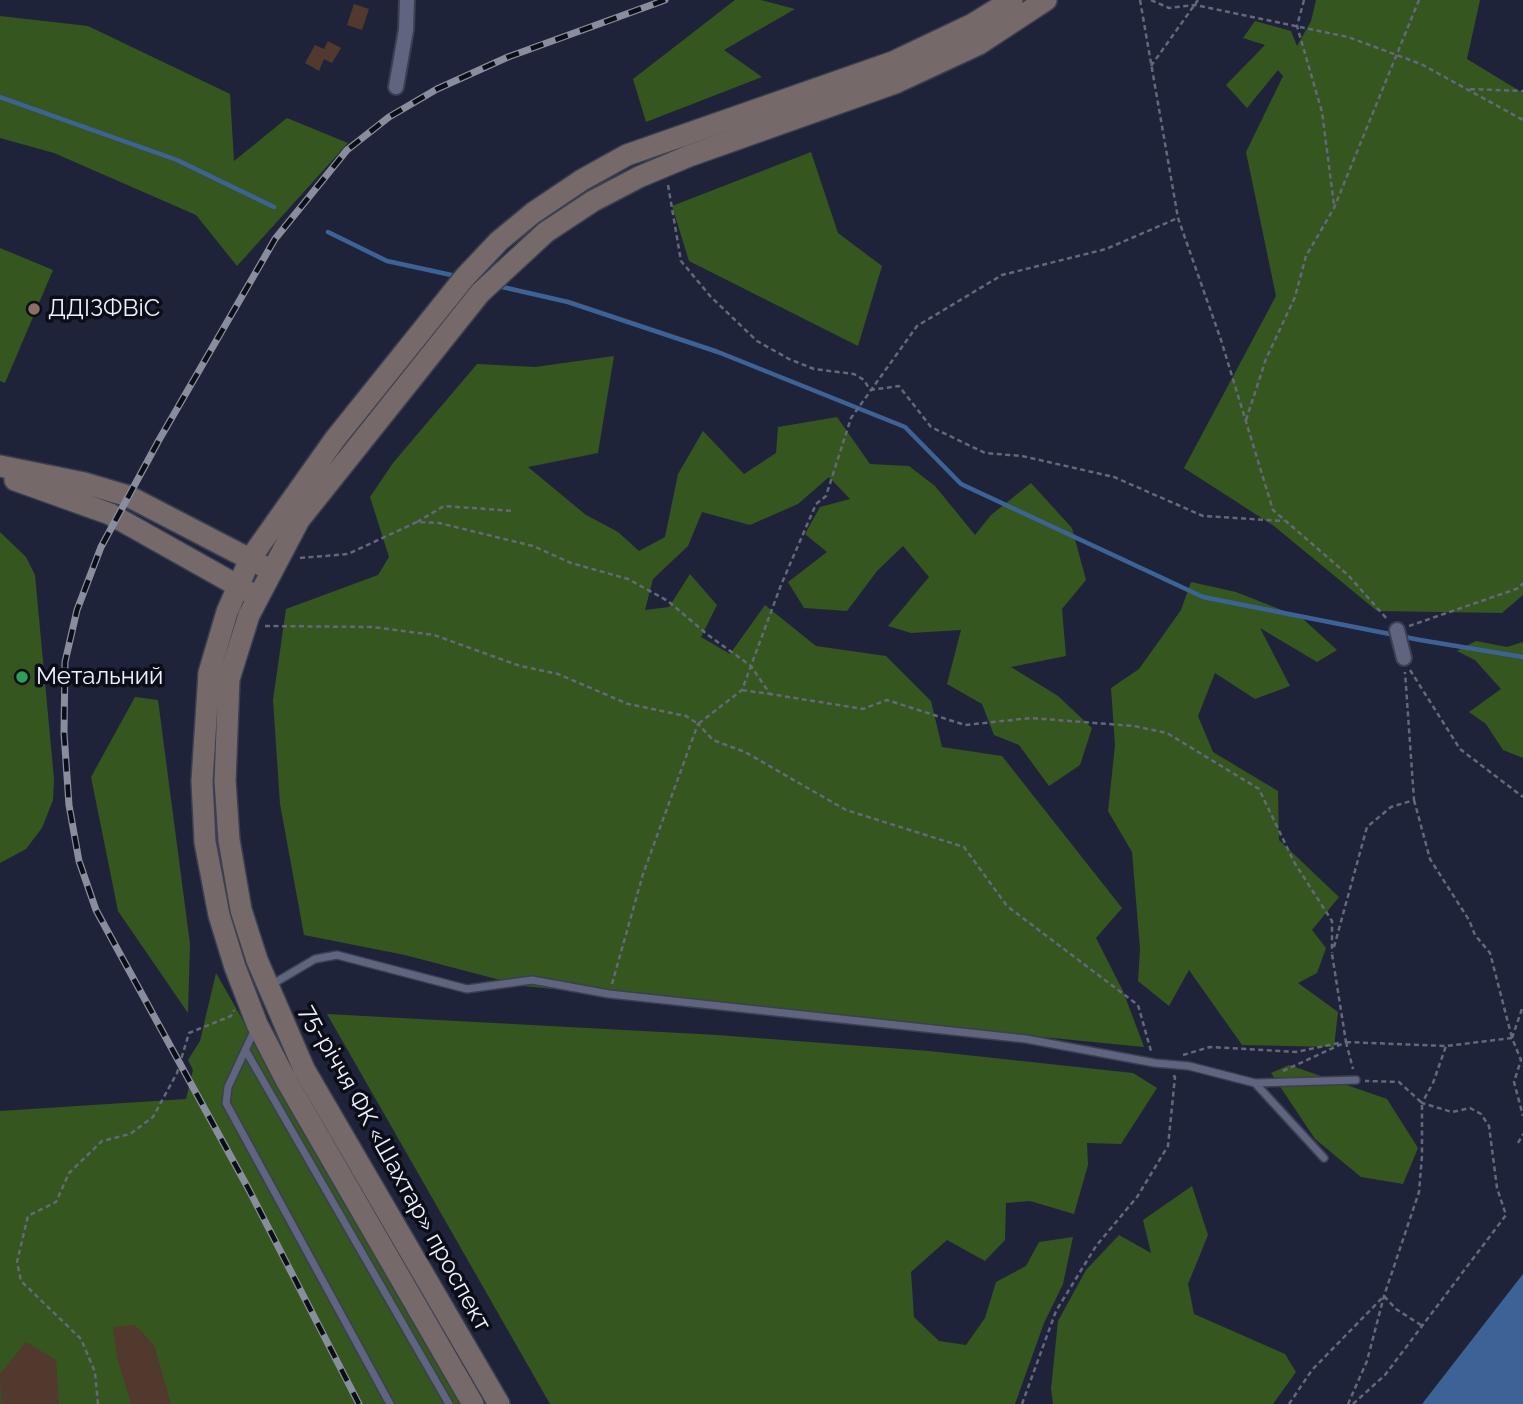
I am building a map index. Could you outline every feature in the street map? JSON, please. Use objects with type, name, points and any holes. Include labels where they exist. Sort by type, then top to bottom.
[{"type":"main road","name":"75-річчя ФК «Шахтар» проспект","points":[[473,1404],[257,1024],[219,915],[205,842],[202,781],[209,673],[237,586],[250,559],[335,439],[465,277],[499,241],[543,206],[626,155],[893,62],[973,24],[1012,0]]},
{"type":"main road","name":"75-річчя ФК «Шахтар» проспект","points":[[499,1404],[304,1069],[268,987],[242,910],[229,839],[225,781],[229,679],[244,628],[257,596],[299,520],[480,293],[546,232],[593,201],[639,177],[895,83],[979,44],[1046,0]]},
{"type":"main road","points":[[0,466],[84,483],[128,496],[271,570]]},
{"type":"main road","points":[[0,474],[110,514],[257,596]]},
{"type":"street","points":[[396,87],[406,30],[407,0]]},
{"type":"street","points":[[1397,630],[1404,658]]},
{"type":"lane","points":[[268,987],[315,960],[337,955],[362,959],[467,989],[532,980],[609,994],[1026,1039],[1154,1063],[1189,1066],[1255,1083],[1356,1080]]},
{"type":"lane","points":[[257,1024],[228,1087],[226,1102],[390,1404]]},
{"type":"lane","points":[[246,1051],[449,1404]]},
{"type":"lane","points":[[1255,1083],[1324,1158]]},
{"type":"path","points":[[1140,0],[1178,218],[1221,340],[1273,510],[1348,575],[1397,630],[1522,586]]},
{"type":"path","points":[[1151,0],[1169,8],[1195,5],[1348,37],[1421,64],[1523,120]]},
{"type":"path","points":[[1151,66],[1198,0]]},
{"type":"path","points":[[1304,0],[1297,26],[1322,112],[1334,208]]},
{"type":"path","points":[[1245,422],[1266,359],[1295,298],[1306,256],[1334,208],[1419,0]]},
{"type":"path","points":[[1466,89],[1523,91]]},
{"type":"path","points":[[667,177],[681,261],[711,297],[757,341],[814,369],[854,374],[864,380],[870,390]]},
{"type":"path","points":[[609,994],[643,874],[698,724],[742,690],[786,574],[816,504],[825,496],[851,418],[870,390],[917,326],[1002,275],[1107,249],[1178,218]]},
{"type":"path","points":[[870,390],[899,386],[932,427],[985,453],[1022,456],[1114,477],[1203,516],[1286,521]]},
{"type":"path","points":[[271,570],[302,557],[348,554],[444,506],[514,510]]},
{"type":"path","points":[[416,522],[439,523],[533,546],[571,563],[628,579],[668,601],[708,635],[751,666],[770,694]]},
{"type":"path","points":[[244,628],[274,625],[373,627],[434,635],[520,666],[558,674],[628,704],[686,716],[713,740],[745,752],[846,810],[964,847],[1007,906],[1138,1005],[1154,1063],[1175,1077],[1168,1146],[1136,1197],[1096,1246],[1056,1311],[1021,1404]]},
{"type":"path","points":[[1404,658],[1433,710],[1460,749],[1523,797]]},
{"type":"path","points":[[1404,658],[1414,800],[1430,859],[1469,920],[1475,935],[1490,953],[1512,1038],[1521,1060],[1514,1082],[1523,1116]]},
{"type":"path","points":[[742,690],[863,709],[887,700],[965,725],[1031,718],[1134,726],[1167,733],[1259,789],[1294,862],[1332,921],[1332,953],[1346,1042],[1356,1080],[1399,1082],[1422,1103],[1452,1112],[1470,1108],[1482,1114],[1489,1126],[1497,1188],[1506,1215],[1424,1327],[1385,1375],[1353,1404]]},
{"type":"path","points":[[1332,953],[1367,827],[1391,807],[1414,800]]},
{"type":"path","points":[[98,1404],[95,1372],[80,1339],[21,1282],[17,1262],[28,1216],[55,1202],[69,1173],[102,1141],[130,1134],[153,1117],[177,1073],[190,1033],[231,1016],[245,994]]},
{"type":"path","points":[[1512,1038],[1523,1006]]},
{"type":"path","points":[[1517,1022],[1523,1020]]},
{"type":"path","points":[[1154,1063],[1210,1047],[1296,1052],[1346,1042],[1446,1046],[1512,1038]]},
{"type":"path","points":[[1255,1083],[1346,1042]]},
{"type":"path","points":[[1348,1404],[1367,1361],[1384,1296],[1419,1192],[1422,1103],[1433,1083],[1446,1046]]},
{"type":"path","points":[[1518,1143],[1523,1134]]},
{"type":"path","points":[[1384,1296],[1396,1309],[1424,1327]]},
{"type":"path","points":[[1289,1404],[1312,1370],[1384,1296]]},
{"type":"green space","points":[[735,0],[761,0],[795,9],[724,50],[762,77],[646,122],[633,79]]},
{"type":"green space","points":[[1316,0],[1480,0],[1467,59],[1523,93],[1523,595],[1502,613],[1377,611],[1274,526],[1184,468],[1276,296],[1246,152],[1283,76],[1278,70],[1247,108],[1226,85],[1265,45],[1243,38],[1255,21],[1291,31],[1297,46],[1311,21]]},
{"type":"green space","points":[[0,16],[88,26],[230,94],[234,161],[287,118],[348,143],[237,266],[196,215],[54,153],[0,138]]},
{"type":"green space","points":[[811,152],[838,233],[882,266],[858,346],[689,261],[672,206]]},
{"type":"green space","points":[[0,248],[53,270],[5,383],[0,381]]},
{"type":"green space","points":[[614,356],[598,453],[528,467],[586,515],[618,532],[639,551],[665,537],[678,474],[703,431],[744,474],[776,453],[778,427],[837,417],[870,464],[909,466],[935,486],[975,535],[991,515],[1031,483],[1072,528],[1086,580],[1062,609],[1066,656],[1011,667],[1058,696],[1092,728],[1080,765],[1049,786],[1019,745],[994,735],[982,704],[947,684],[961,630],[911,633],[888,626],[929,577],[903,546],[877,571],[847,611],[804,608],[788,582],[827,552],[805,534],[820,507],[850,499],[829,477],[798,504],[750,525],[702,512],[688,546],[653,579],[645,610],[669,607],[690,574],[717,605],[701,637],[730,654],[765,605],[816,646],[886,656],[931,701],[942,747],[1002,756],[1122,908],[1096,938],[1123,991],[1144,1047],[523,986],[405,955],[304,935],[280,804],[273,700],[286,609],[378,575],[389,557],[370,497],[393,463],[477,364],[535,367]]},
{"type":"green space","name":"Метальний","points":[[0,532],[26,557],[35,575],[54,779],[53,800],[42,828],[26,849],[0,863]]},
{"type":"green space","points":[[1191,582],[1236,592],[1302,618],[1337,650],[1317,662],[1260,628],[1290,686],[1255,699],[1215,673],[1198,716],[1213,752],[1278,791],[1279,840],[1339,897],[1312,930],[1326,948],[1317,973],[1298,983],[1338,1012],[1334,1047],[1242,1045],[1189,970],[1169,1006],[1138,981],[1140,949],[1132,852],[1108,811],[1115,745],[1111,688],[1139,669],[1181,610]]},
{"type":"green space","points":[[1476,641],[1507,647],[1523,642],[1523,758],[1503,750],[1486,724],[1469,712],[1501,689],[1475,660],[1457,651]]},
{"type":"green space","points":[[135,697],[158,700],[190,944],[188,1013],[118,911],[91,777]]},
{"type":"green space","points":[[216,973],[462,1404],[0,1404],[0,1111],[186,1099],[193,1070],[188,1060],[200,1041]]},
{"type":"green space","points":[[327,1014],[717,1035],[929,1051],[1133,1073],[1157,1088],[1121,1144],[1087,1143],[1088,1165],[1074,1214],[1030,1201],[1006,1203],[1005,1240],[985,1261],[947,1240],[911,1272],[914,1317],[939,1341],[966,1345],[985,1318],[996,1282],[1026,1266],[1039,1242],[1073,1237],[1063,1284],[1044,1323],[1015,1404],[550,1404]]},
{"type":"green space","points":[[1289,1065],[1387,1099],[1418,1148],[1403,1184],[1361,1177],[1315,1139],[1271,1073]]},
{"type":"green space","points":[[1192,1186],[1208,1235],[1188,1284],[1194,1314],[1285,1354],[1296,1372],[1273,1404],[1053,1404],[1051,1389],[1058,1321],[1086,1270],[1119,1235],[1151,1253],[1143,1220]]},
{"type":"water","points":[[1523,1274],[1523,1404],[1422,1404]]},
{"type":"building","points":[[354,4],[369,9],[362,30],[347,25]]},
{"type":"building","points":[[328,41],[341,48],[332,63],[324,59],[319,71],[305,63],[315,45],[324,49]]},
{"type":"building","points":[[135,1325],[154,1345],[171,1404],[131,1404],[117,1357],[113,1327]]},
{"type":"building","points":[[26,1342],[56,1360],[59,1404],[1,1404],[0,1374]]},
{"type":"waterway","points":[[0,97],[177,160],[274,207]]},
{"type":"waterway","points":[[328,232],[387,261],[456,276]]},
{"type":"waterway","points":[[498,286],[568,302],[718,352],[905,427],[961,484],[1203,597],[1420,640],[1523,657]]},
{"type":"railway","points":[[359,1404],[248,1188],[96,910],[79,861],[69,805],[64,733],[65,662],[77,610],[101,547],[159,440],[275,239],[347,150],[389,117],[437,89],[508,57],[665,0]]},
{"type":"place","name":"ДДІЗФВіС","points":[[34,309]]},
{"type":"place","name":"Метальний","points":[[22,677]]}]
